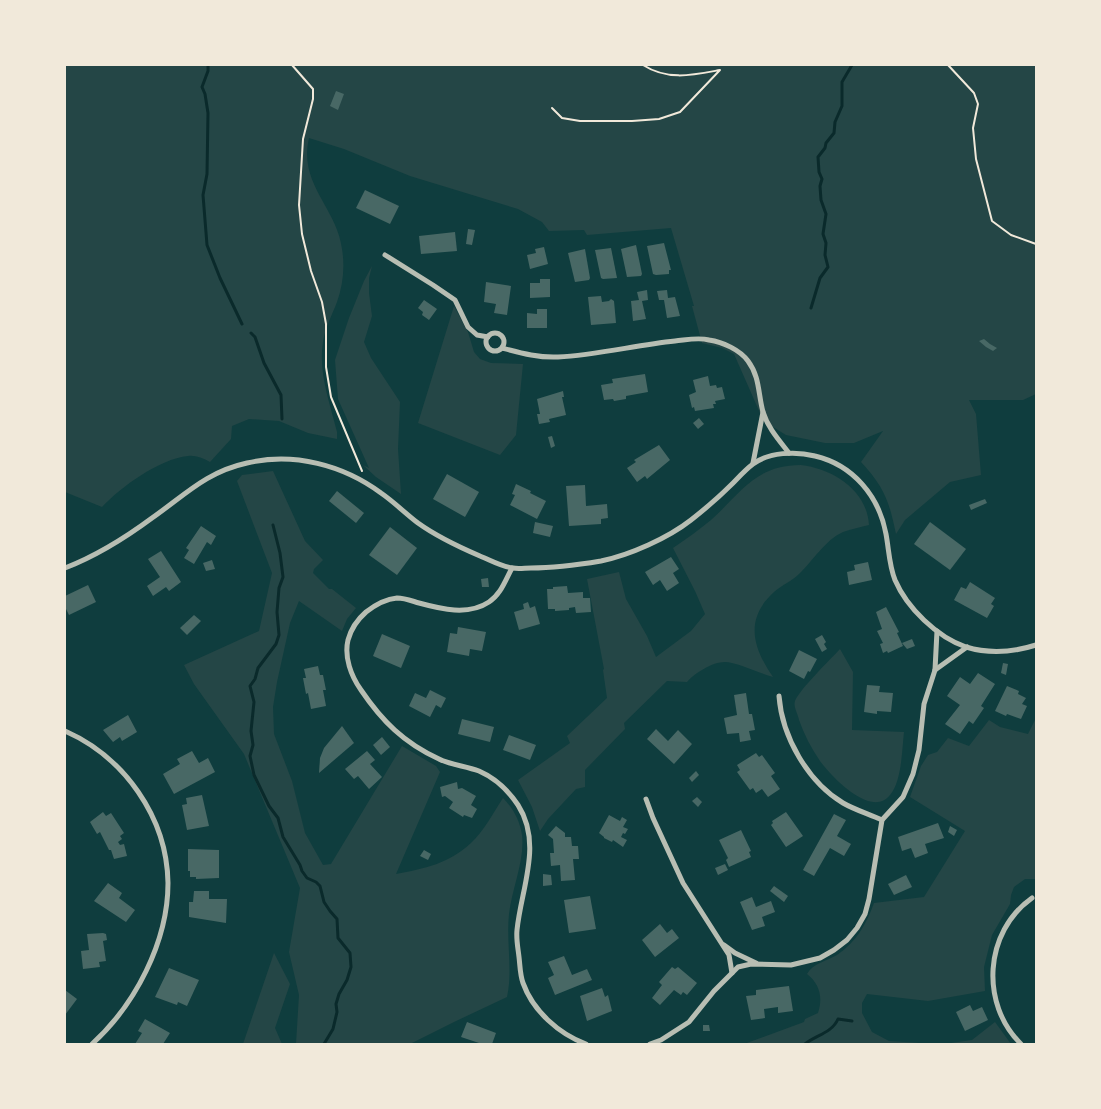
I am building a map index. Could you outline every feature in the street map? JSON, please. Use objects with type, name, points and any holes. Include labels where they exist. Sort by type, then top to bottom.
[{"type":"street","points":[[384,255],[455,300],[468,326],[476,335],[488,337],[492,334],[500,335],[504,342],[502,348],[497,351],[492,350],[487,346],[488,337]]},
{"type":"street","points":[[502,348],[528,356],[557,358],[654,343],[708,339],[724,344],[738,352],[748,361],[757,378],[763,412],[771,431],[790,453]]},
{"type":"street","points":[[754,464],[763,412]]},
{"type":"street","points":[[65,568],[87,559],[152,519],[197,484],[222,471],[248,462],[276,459],[304,460],[332,467],[358,477],[420,524],[462,548],[512,568],[557,568],[605,560],[649,544],[690,521],[754,464],[763,459],[790,453],[816,456],[832,462],[858,479],[870,492],[883,521],[889,562],[895,580],[903,596],[915,612],[937,631],[966,647],[991,651],[1011,651],[1036,645]]},
{"type":"street","points":[[512,568],[496,597],[475,609],[458,610],[398,598],[379,604],[362,616],[356,623],[346,651],[350,669],[358,686],[381,718],[409,742],[440,759],[478,771],[491,778],[513,797],[521,810],[530,838],[530,852],[516,932],[523,984],[548,1022],[586,1044]]},
{"type":"street","points":[[650,1044],[661,1040],[689,1022],[714,991],[738,968],[751,964],[791,965],[820,958],[834,950],[857,928],[865,914],[882,820],[904,797],[913,774],[919,750],[924,704],[935,670],[937,631]]},
{"type":"street","points":[[935,670],[966,647]]},
{"type":"street","points":[[779,696],[784,721],[794,748],[815,779],[830,794],[844,803],[882,820]]},
{"type":"street","points":[[65,731],[81,738],[105,754],[126,774],[143,798],[156,825],[165,853],[168,882],[166,911],[155,949],[137,988],[112,1024],[92,1044]]},
{"type":"street","points":[[646,799],[683,883],[722,943],[731,961],[732,973]]},
{"type":"street","points":[[1021,1044],[1005,1024],[998,1009],[992,975],[993,959],[998,941],[1005,927],[1023,905],[1032,898]]},
{"type":"street","points":[[722,943],[735,953],[758,964]]},
{"type":"path","points":[[292,65],[313,89],[313,99],[303,139],[299,205],[302,234],[310,271],[322,302],[326,324],[326,367],[331,397],[357,456],[366,483]]},
{"type":"path","points":[[643,65],[649,69],[674,76],[688,76],[720,70]]},
{"type":"path","points":[[552,108],[562,118],[580,121],[659,119],[680,112],[724,65]]},
{"type":"path","points":[[948,65],[974,93],[978,104],[973,128],[976,159],[992,221],[1011,235],[1036,244]]},
{"type":"shaded area","points":[[65,65],[1036,65],[1036,394],[1023,400],[969,400],[976,414],[981,475],[950,482],[905,520],[896,534],[885,495],[861,462],[883,431],[854,443],[825,443],[786,435],[773,427],[760,413],[734,354],[722,348],[702,343],[692,306],[694,306],[671,228],[587,235],[584,230],[549,231],[542,222],[518,209],[410,176],[344,149],[309,138],[307,154],[313,183],[339,234],[343,256],[341,289],[325,332],[322,353],[323,376],[337,432],[337,439],[308,433],[279,421],[249,419],[232,426],[231,439],[210,462],[191,456],[165,462],[141,475],[119,491],[102,507],[65,492]]},
{"type":"shaded area","points":[[372,266],[369,278],[369,293],[372,316],[364,342],[371,358],[400,402],[398,449],[401,494],[376,477],[363,465],[369,468],[338,399],[335,360],[349,318]]},
{"type":"shaded area","points":[[454,306],[468,332],[474,352],[480,359],[491,363],[523,364],[516,435],[500,455],[418,423]]},
{"type":"shaded area","points":[[801,465],[825,471],[846,483],[862,501],[869,525],[843,532],[830,540],[799,574],[774,592],[758,613],[755,623],[757,644],[760,655],[773,677],[742,666],[720,662],[694,675],[687,682],[667,681],[624,723],[625,729],[585,770],[585,787],[576,789],[548,819],[540,831],[532,807],[518,780],[570,743],[567,736],[607,698],[604,669],[587,579],[619,572],[626,599],[647,636],[656,657],[691,631],[705,614],[673,548],[711,520],[750,482],[760,475],[785,466]]},
{"type":"shaded area","points":[[273,471],[305,541],[323,560],[314,569],[313,573],[329,589],[332,589],[356,608],[347,619],[342,631],[299,601],[290,623],[273,707],[274,734],[292,781],[305,833],[323,865],[331,864],[402,746],[436,766],[440,772],[396,874],[436,864],[463,850],[480,833],[503,798],[516,815],[520,825],[522,854],[509,914],[509,987],[507,997],[410,1044],[296,1044],[299,995],[289,952],[300,888],[244,754],[194,684],[184,665],[259,631],[272,573],[237,481],[242,475]]},
{"type":"shaded area","points":[[840,649],[853,672],[852,730],[904,732],[901,765],[897,782],[890,795],[882,801],[873,802],[862,799],[852,793],[833,776],[820,761],[811,746],[795,708],[795,701],[803,689]]},
{"type":"shaded area","points":[[1036,718],[1036,879],[1025,879],[1014,887],[1010,904],[992,935],[984,967],[985,991],[928,1001],[867,994],[862,1003],[862,1013],[872,1032],[889,1041],[937,1044],[744,1044],[804,1022],[805,1019],[818,1013],[820,997],[818,987],[807,974],[813,967],[844,950],[855,939],[868,919],[874,903],[924,897],[965,831],[910,797],[921,766],[928,755],[937,752],[948,738],[969,746],[989,720],[1000,727],[1028,734]]},
{"type":"shaded area","points":[[274,953],[290,984],[275,1028],[282,1044],[243,1044]]},
{"type":"shaded area","points":[[995,1022],[1011,1044],[944,1044],[972,1040]]},
{"type":"building","points":[[336,91],[344,94],[338,110],[330,106]]},
{"type":"building","points":[[365,190],[399,206],[390,224],[356,208]]},
{"type":"building","points":[[468,229],[475,230],[472,245],[466,244]]},
{"type":"building","points":[[455,232],[457,251],[421,254],[419,236]]},
{"type":"building","points":[[664,243],[671,270],[669,270],[669,274],[656,275],[653,274],[647,246]]},
{"type":"building","points":[[636,245],[642,274],[641,276],[627,277],[621,249]]},
{"type":"building","points":[[544,247],[548,264],[530,269],[527,255],[536,253],[535,249]]},
{"type":"building","points":[[611,248],[617,278],[603,279],[601,278],[595,250]]},
{"type":"building","points":[[585,249],[590,278],[589,280],[575,282],[568,253]]},
{"type":"building","points":[[540,279],[550,279],[550,297],[530,298],[530,283],[540,283]]},
{"type":"building","points":[[486,282],[511,286],[507,315],[494,313],[496,304],[484,302]]},
{"type":"building","points":[[647,290],[648,300],[642,301],[646,319],[633,321],[631,301],[639,300],[637,292]]},
{"type":"building","points":[[667,290],[668,298],[675,297],[680,316],[667,318],[664,300],[659,300],[657,291]]},
{"type":"building","points":[[601,296],[602,302],[611,299],[614,301],[616,323],[591,325],[588,297]]},
{"type":"building","points":[[424,300],[437,309],[429,320],[422,315],[423,312],[418,308]]},
{"type":"building","points":[[537,309],[547,309],[547,328],[527,328],[527,313],[537,314]]},
{"type":"building","points":[[984,339],[997,348],[993,351],[986,347],[979,341]]},
{"type":"building","points":[[645,374],[648,392],[626,396],[626,399],[604,400],[601,385],[613,383],[612,379]]},
{"type":"building","points":[[708,376],[710,386],[722,387],[725,399],[715,401],[716,404],[713,404],[714,408],[695,411],[694,407],[692,408],[689,395],[696,392],[693,380]]},
{"type":"building","points":[[563,391],[564,397],[562,397],[566,415],[549,419],[550,422],[539,424],[537,414],[540,414],[537,399]]},
{"type":"building","points":[[699,418],[704,424],[698,429],[693,423]]},
{"type":"building","points":[[552,436],[555,446],[551,448],[548,437]]},
{"type":"building","points":[[659,445],[670,460],[647,479],[645,476],[637,482],[627,468],[636,462],[634,460]]},
{"type":"building","points":[[447,474],[479,492],[465,517],[433,499]]},
{"type":"building","points":[[516,484],[546,501],[537,519],[510,505],[515,495],[512,494]]},
{"type":"building","points":[[585,485],[586,506],[607,504],[608,518],[601,519],[601,524],[569,526],[566,486]]},
{"type":"building","points":[[337,491],[364,513],[356,523],[329,501]]},
{"type":"building","points":[[985,499],[987,503],[971,510],[969,505]]},
{"type":"building","points":[[535,522],[553,526],[550,537],[533,533]]},
{"type":"building","points":[[930,522],[966,549],[950,570],[914,544]]},
{"type":"building","points":[[201,526],[216,536],[211,545],[207,542],[194,564],[184,558],[189,550],[186,548]]},
{"type":"building","points":[[390,527],[417,548],[397,575],[369,555]]},
{"type":"building","points":[[161,551],[181,582],[169,591],[166,587],[153,596],[147,586],[160,577],[148,559]]},
{"type":"building","points":[[671,557],[679,569],[673,573],[679,583],[667,591],[660,580],[653,585],[645,572]]},
{"type":"building","points":[[212,560],[215,569],[206,571],[203,563]]},
{"type":"building","points":[[868,562],[872,580],[849,585],[847,572],[855,570],[854,565]]},
{"type":"building","points":[[488,578],[489,587],[482,587],[481,579]]},
{"type":"building","points":[[970,582],[995,598],[991,604],[994,606],[987,618],[954,600],[961,587],[966,589]]},
{"type":"building","points":[[88,585],[96,602],[69,615],[65,607],[65,596]]},
{"type":"building","points":[[567,586],[568,593],[583,592],[583,598],[590,598],[591,612],[576,613],[575,607],[569,608],[569,610],[555,611],[555,609],[548,609],[547,589]]},
{"type":"building","points":[[528,602],[530,608],[535,606],[540,624],[519,630],[514,612],[524,609],[523,604]]},
{"type":"building","points":[[886,607],[899,632],[897,633],[903,646],[888,653],[887,651],[883,653],[880,644],[883,643],[877,631],[882,629],[876,612]]},
{"type":"building","points":[[194,615],[201,621],[187,635],[180,628]]},
{"type":"building","points":[[458,627],[486,632],[482,651],[470,649],[469,656],[447,652],[450,633],[457,634]]},
{"type":"building","points":[[382,634],[410,646],[401,668],[373,656]]},
{"type":"building","points":[[822,635],[827,649],[822,652],[815,639]]},
{"type":"building","points":[[912,639],[915,646],[907,649],[902,643]]},
{"type":"building","points":[[799,650],[817,659],[804,679],[789,671]]},
{"type":"building","points":[[1003,663],[1008,664],[1006,675],[1001,673]]},
{"type":"building","points":[[318,666],[320,675],[323,675],[326,690],[323,690],[326,706],[311,709],[303,678],[306,678],[304,669]]},
{"type":"building","points":[[978,673],[995,684],[981,706],[984,708],[973,724],[969,721],[960,734],[945,724],[960,705],[947,696],[960,677],[970,684]]},
{"type":"building","points":[[867,685],[880,686],[879,692],[893,693],[891,712],[877,711],[877,714],[864,712]]},
{"type":"building","points":[[1007,686],[1019,691],[1018,694],[1026,698],[1022,704],[1027,706],[1021,719],[1007,714],[1006,716],[995,711]]},
{"type":"building","points":[[430,690],[446,698],[441,708],[436,705],[430,717],[409,706],[415,693],[426,698]]},
{"type":"building","points":[[746,693],[749,714],[752,714],[755,730],[749,731],[751,740],[740,742],[739,733],[727,734],[724,718],[737,715],[734,695]]},
{"type":"building","points":[[128,715],[137,732],[122,741],[120,737],[113,742],[103,730]]},
{"type":"building","points":[[462,719],[494,727],[490,742],[458,734]]},
{"type":"building","points":[[342,726],[354,743],[319,773],[320,758],[324,748]]},
{"type":"building","points":[[656,729],[668,741],[678,730],[692,744],[674,764],[647,739]]},
{"type":"building","points":[[509,735],[536,745],[530,760],[503,750]]},
{"type":"building","points":[[382,737],[390,747],[381,755],[373,745]]},
{"type":"building","points":[[192,751],[199,763],[208,758],[215,772],[174,794],[163,774],[180,764],[177,759]]},
{"type":"building","points":[[367,751],[375,760],[370,764],[382,777],[369,789],[358,776],[354,779],[345,769]]},
{"type":"building","points":[[756,753],[759,757],[762,755],[775,773],[771,776],[780,789],[768,797],[762,789],[756,793],[753,788],[750,790],[737,772],[740,770],[737,765]]},
{"type":"building","points":[[696,771],[699,775],[692,782],[689,778]]},
{"type":"building","points":[[457,782],[458,789],[462,788],[476,796],[471,805],[477,809],[472,818],[464,815],[463,817],[449,808],[453,802],[445,796],[442,797],[440,787]]},
{"type":"building","points":[[202,795],[209,826],[187,830],[182,805],[187,804],[186,798]]},
{"type":"building","points":[[697,797],[702,802],[698,807],[692,801]]},
{"type":"building","points":[[103,812],[106,816],[111,813],[124,833],[120,836],[122,839],[118,842],[120,845],[124,844],[127,856],[114,859],[100,832],[97,834],[90,822]]},
{"type":"building","points":[[786,812],[803,836],[786,847],[771,825],[772,821]]},
{"type":"building","points":[[834,814],[846,820],[837,836],[851,844],[844,856],[830,848],[814,876],[803,870]]},
{"type":"building","points":[[609,815],[620,821],[622,817],[627,820],[623,827],[628,829],[621,837],[627,840],[623,847],[613,840],[612,842],[604,838],[599,833]]},
{"type":"building","points":[[938,823],[944,838],[925,844],[928,853],[915,858],[911,848],[902,851],[898,837]]},
{"type":"building","points":[[556,826],[565,833],[565,837],[571,837],[572,846],[578,846],[579,859],[573,859],[575,880],[561,881],[560,865],[551,866],[550,853],[554,853],[553,839],[548,835]]},
{"type":"building","points":[[950,826],[957,830],[954,836],[948,832]]},
{"type":"building","points":[[741,830],[751,851],[749,852],[751,857],[729,867],[726,860],[728,858],[719,840]]},
{"type":"building","points":[[188,849],[219,850],[219,878],[196,879],[196,877],[190,877],[190,871],[188,871]]},
{"type":"building","points":[[424,850],[431,854],[428,860],[420,856]]},
{"type":"building","points":[[725,864],[728,870],[718,875],[715,868]]},
{"type":"building","points":[[543,874],[551,875],[552,885],[543,886]]},
{"type":"building","points":[[906,875],[912,887],[894,895],[888,884]]},
{"type":"building","points":[[108,883],[122,893],[119,898],[135,910],[126,922],[94,901]]},
{"type":"building","points":[[774,886],[788,896],[784,902],[770,891]]},
{"type":"building","points":[[194,891],[209,891],[209,899],[227,899],[226,923],[189,917],[189,902],[193,902]]},
{"type":"building","points":[[590,896],[596,929],[569,933],[564,900]]},
{"type":"building","points":[[752,897],[756,907],[771,901],[775,912],[762,917],[765,926],[752,930],[740,902]]},
{"type":"building","points":[[660,924],[667,933],[672,929],[679,938],[655,957],[642,940]]},
{"type":"building","points":[[87,934],[106,934],[107,940],[103,941],[106,961],[99,962],[100,967],[83,969],[81,951],[89,950]]},
{"type":"building","points":[[564,956],[572,975],[587,969],[592,980],[555,995],[548,978],[554,975],[548,962]]},
{"type":"building","points":[[672,967],[675,969],[678,967],[697,983],[687,995],[683,992],[681,995],[674,990],[660,1005],[652,998],[662,985],[659,982]]},
{"type":"building","points":[[169,968],[199,980],[187,1006],[178,1002],[177,1005],[155,997]]},
{"type":"building","points":[[789,986],[793,1011],[778,1013],[778,1007],[764,1009],[765,1018],[751,1020],[746,996],[756,995],[756,990]]},
{"type":"building","points":[[602,988],[605,997],[608,995],[612,1011],[587,1021],[580,996]]},
{"type":"building","points":[[65,990],[77,999],[65,1015]]},
{"type":"building","points":[[970,1005],[973,1011],[982,1007],[988,1020],[965,1031],[956,1012]]},
{"type":"building","points":[[145,1019],[170,1033],[163,1044],[135,1044],[142,1033],[138,1031]]},
{"type":"building","points":[[467,1022],[496,1033],[492,1044],[482,1044],[461,1037]]},
{"type":"building","points":[[703,1025],[709,1025],[710,1031],[703,1031]]},
{"type":"waterway","points":[[208,65],[208,71],[202,87],[208,113],[207,174],[203,195],[207,245],[242,324]]},
{"type":"waterway","points":[[811,308],[820,278],[828,267],[825,255],[826,243],[823,234],[826,214],[821,200],[820,186],[822,179],[819,172],[818,157],[834,133],[835,122],[842,106],[842,82],[852,65]]},
{"type":"waterway","points":[[251,333],[255,337],[264,363],[281,395],[282,419]]},
{"type":"waterway","points":[[273,525],[280,553],[283,577],[279,588],[277,612],[279,635],[276,644],[258,668],[255,679],[250,686],[254,702],[251,731],[253,745],[250,756],[254,775],[269,806],[278,818],[283,837],[307,878],[320,886],[324,902],[337,919],[338,938],[350,953],[351,967],[336,1004],[337,1012],[333,1029],[324,1044]]},
{"type":"waterway","points":[[805,1044],[832,1028],[838,1019],[852,1021]]}]
